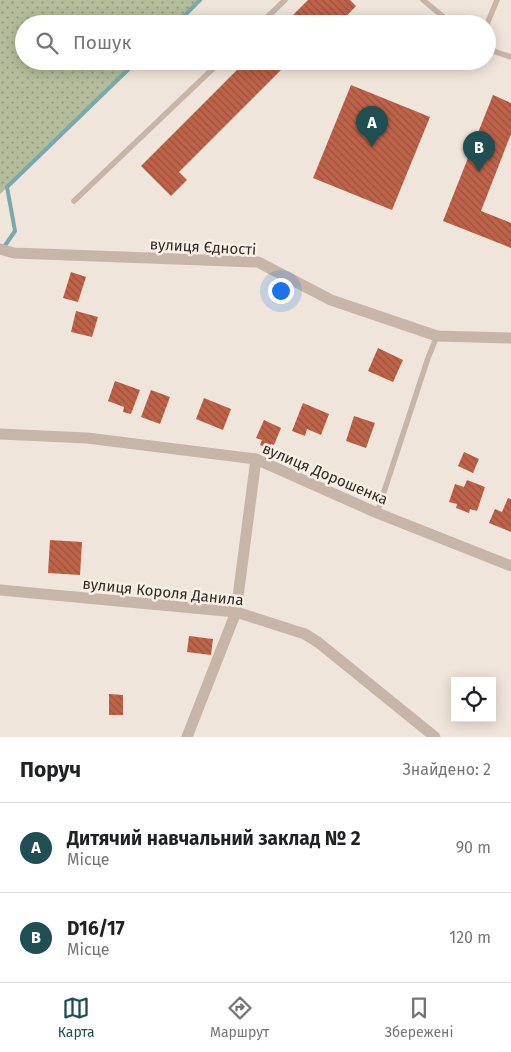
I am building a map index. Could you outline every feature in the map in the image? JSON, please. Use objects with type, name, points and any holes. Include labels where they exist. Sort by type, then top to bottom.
[{"type":"street","name":"вулиця Єдності","points":[[0,249],[14,253],[258,262],[331,300],[437,336],[511,338]]},
{"type":"street","name":"вулиця Дорошенка","points":[[0,434],[87,438],[256,459],[377,512],[511,566]]},
{"type":"street","points":[[187,737],[236,612],[256,459]]},
{"type":"street","name":"вулиця Короля Данила","points":[[0,590],[236,612],[305,634],[319,643],[435,737]]},
{"type":"lane","points":[[269,15],[285,0]]},
{"type":"lane","points":[[423,0],[441,15]]},
{"type":"lane","points":[[491,15],[497,0]]},
{"type":"lane","points":[[496,51],[511,57]]},
{"type":"lane","points":[[74,201],[212,70]]},
{"type":"lane","points":[[377,512],[437,336]]},
{"type":"green space","points":[[0,0],[200,0],[185,15],[15,15],[15,70],[128,70],[0,194]]},
{"type":"building","points":[[308,0],[350,0],[356,6],[348,15],[293,15]]},
{"type":"building","points":[[237,70],[281,70],[179,172],[187,180],[171,196],[141,166]]},
{"type":"building","points":[[351,85],[430,117],[392,210],[313,178]]},
{"type":"building","points":[[493,95],[511,103],[511,134],[481,211],[511,223],[511,248],[443,221]]},
{"type":"building","points":[[71,272],[86,277],[78,302],[63,298]]},
{"type":"building","points":[[76,311],[98,317],[92,337],[71,332]]},
{"type":"building","points":[[378,348],[403,360],[393,382],[368,371]]},
{"type":"building","points":[[115,381],[140,390],[131,414],[123,412],[124,407],[108,401]]},
{"type":"building","points":[[151,390],[170,397],[160,424],[141,417]]},
{"type":"building","points":[[204,398],[231,409],[223,430],[196,419]]},
{"type":"building","points":[[303,403],[329,414],[321,435],[307,429],[305,436],[292,431]]},
{"type":"building","points":[[354,416],[375,423],[366,448],[346,441]]},
{"type":"building","points":[[264,420],[281,428],[274,445],[271,444],[269,449],[260,445],[262,440],[256,438]]},
{"type":"building","points":[[464,452],[479,459],[473,473],[458,466]]},
{"type":"building","points":[[467,480],[485,487],[477,511],[470,509],[469,513],[456,508],[457,504],[449,502],[455,484],[464,487]]},
{"type":"building","points":[[508,498],[511,499],[511,532],[489,523],[495,509],[502,512]]},
{"type":"building","points":[[50,540],[82,542],[80,575],[48,573]]},
{"type":"building","points":[[189,636],[213,639],[211,655],[187,652]]},
{"type":"building","points":[[109,694],[123,695],[123,715],[109,715]]},
{"type":"waterway","points":[[185,15],[200,0]]},
{"type":"waterway","points":[[4,247],[15,231],[7,187],[128,70]]},
{"type":"place","name":"Дитячий навчальний заклад № 2","points":[[372,147]]},
{"type":"place","name":"D16/17","points":[[479,172]]}]
